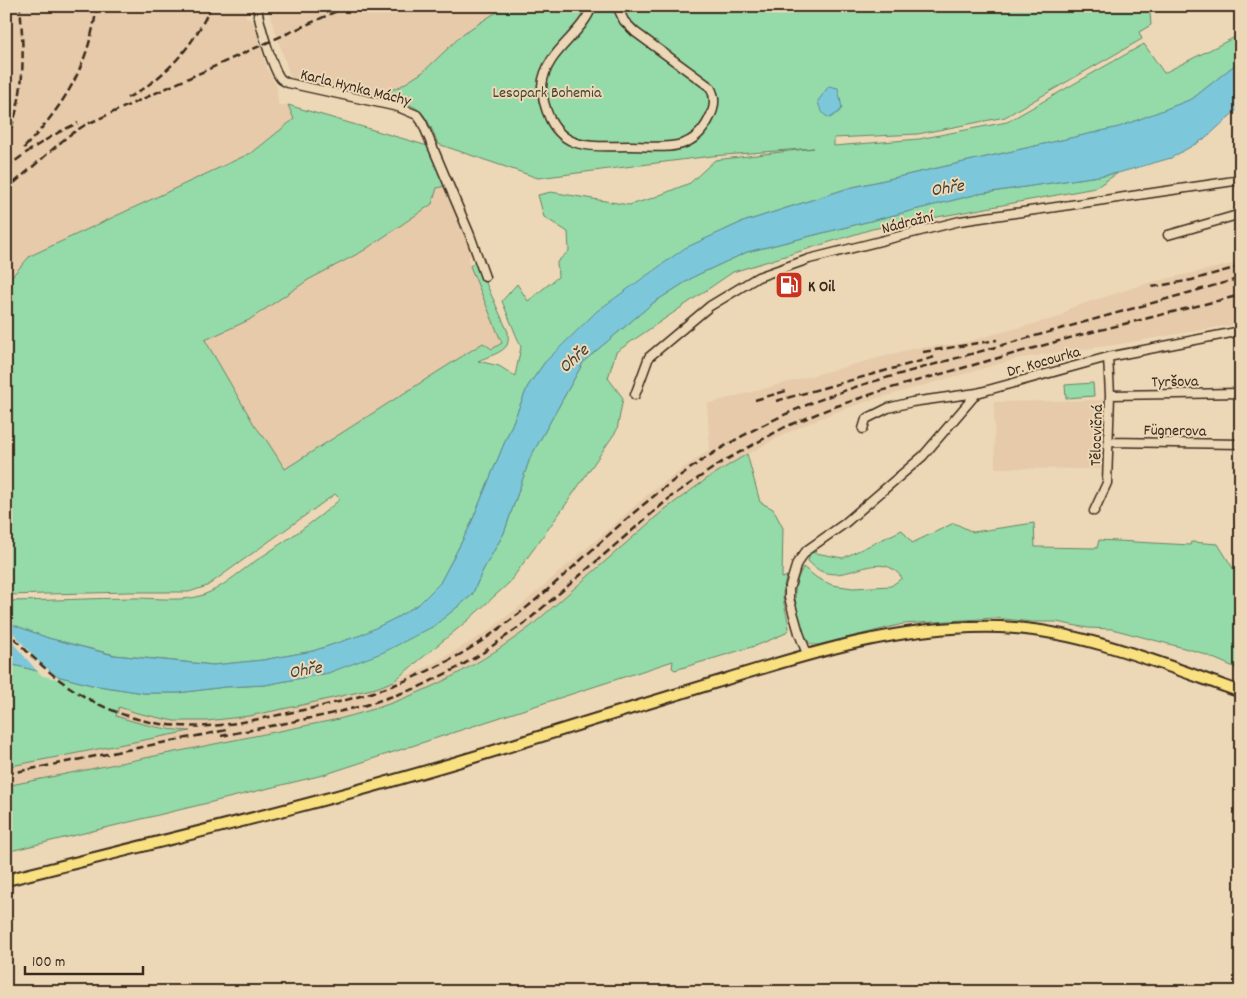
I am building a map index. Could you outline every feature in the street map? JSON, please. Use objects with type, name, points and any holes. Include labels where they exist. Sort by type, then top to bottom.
[{"type":"main road","points":[[6,880],[299,807],[398,780],[807,654],[892,634],[944,628],[1001,627],[1054,634],[1115,649],[1241,692]]},
{"type":"street","name":"Karla Hynka Máchy","points":[[257,6],[272,62],[281,79],[288,83],[398,107],[417,115],[422,122],[470,235],[485,277]]},
{"type":"street","points":[[592,6],[583,22],[560,49],[545,71],[542,95],[545,110],[559,133],[568,140],[598,147],[669,147],[682,145],[690,141],[698,136],[711,116],[714,94],[710,87],[635,32],[624,21],[617,6]]},
{"type":"street","name":"Nádražní","points":[[635,395],[649,357],[710,306],[758,277],[809,260],[960,222],[1241,180]]},
{"type":"street","points":[[1168,235],[1241,214]]},
{"type":"street","name":"Dr. Kocourka","points":[[863,430],[866,419],[888,408],[912,402],[977,393],[1108,357],[1241,331]]},
{"type":"street","name":"Tělocvičná","points":[[1094,511],[1107,483],[1110,442],[1108,357]]},
{"type":"street","points":[[807,654],[798,633],[789,598],[789,589],[797,563],[807,550],[844,524],[923,456],[977,393]]},
{"type":"street","name":"Tyršova","points":[[1110,395],[1241,393]]},
{"type":"street","name":"Fügnerova","points":[[1110,442],[1241,444]]},
{"type":"shaded area","points":[[6,6],[249,6],[245,16],[253,21],[267,69],[277,87],[278,105],[288,105],[294,119],[253,152],[30,256],[6,283]]},
{"type":"shaded area","points":[[267,6],[506,6],[464,33],[423,72],[401,86],[374,97],[291,79]]},
{"type":"shaded area","points":[[445,186],[472,248],[468,258],[470,266],[503,343],[492,349],[483,343],[285,470],[255,426],[205,340],[249,320],[308,280],[363,251],[432,204],[437,188]]},
{"type":"shaded area","points":[[1241,262],[1241,323],[1114,345],[1020,358],[833,413],[789,432],[747,454],[708,478],[664,510],[530,627],[460,673],[419,694],[390,705],[339,719],[6,786],[6,767],[187,731],[135,723],[115,716],[118,707],[174,721],[207,721],[249,716],[376,688],[421,670],[445,657],[487,632],[524,603],[652,491],[710,449],[707,404],[915,348],[958,344],[1060,317],[1070,308],[1148,283]]},
{"type":"shaded area","points":[[1107,400],[1106,469],[995,468],[994,402]]},
{"type":"green space","name":"Lesopark Bohemia","points":[[506,6],[1154,6],[1150,13],[1151,25],[1139,32],[1142,39],[1005,117],[918,134],[834,138],[834,146],[919,139],[1007,122],[1144,44],[1164,73],[1241,34],[1241,60],[1192,99],[1120,127],[849,188],[740,223],[686,248],[545,362],[528,386],[470,526],[440,583],[419,604],[362,635],[313,651],[263,660],[214,665],[115,655],[48,638],[6,622],[6,612],[9,612],[6,611],[6,601],[119,598],[179,599],[203,595],[223,584],[298,532],[340,499],[335,494],[207,586],[189,592],[6,595],[6,283],[30,256],[253,152],[294,119],[288,105],[428,146],[445,186],[437,188],[432,204],[363,251],[308,280],[249,320],[205,340],[255,426],[285,469],[483,343],[492,349],[502,343],[470,266],[476,261],[508,332],[508,342],[505,348],[478,361],[499,366],[515,376],[521,347],[502,301],[517,284],[528,301],[558,277],[557,262],[569,251],[568,232],[544,217],[538,195],[551,192],[629,205],[690,183],[715,160],[814,148],[712,156],[538,178],[438,144],[427,120],[415,108],[408,104],[374,97],[401,86],[423,72],[464,33]]},
{"type":"green space","points":[[1118,173],[1095,188],[872,229],[733,272],[616,352],[608,378],[623,398],[617,430],[509,583],[467,621],[394,681],[376,688],[302,705],[249,716],[207,721],[174,721],[119,707],[116,716],[152,726],[190,731],[6,767],[6,663],[92,685],[144,693],[178,693],[225,687],[265,685],[328,673],[434,626],[472,595],[483,570],[504,533],[530,458],[584,361],[653,303],[695,276],[747,252],[978,194]]},
{"type":"green space","points":[[1093,383],[1094,396],[1066,398],[1065,385]]},
{"type":"green space","points":[[747,454],[760,502],[773,509],[783,528],[782,578],[787,576],[783,597],[789,629],[784,634],[758,645],[675,670],[672,668],[673,661],[323,775],[6,852],[6,786],[339,719],[416,694],[462,671],[530,627],[664,510],[708,478]]},
{"type":"green space","points":[[954,523],[973,532],[1034,523],[1035,547],[1097,548],[1099,540],[1190,545],[1191,542],[1218,544],[1234,570],[1241,571],[1241,670],[1199,652],[1112,629],[1088,628],[1056,622],[1032,622],[995,618],[903,624],[818,645],[812,644],[805,637],[795,599],[796,583],[803,567],[817,578],[832,585],[853,588],[891,586],[902,578],[894,570],[885,566],[875,566],[844,573],[833,574],[823,572],[808,561],[810,552],[843,558],[902,530],[912,543]]},
{"type":"water","name":"Ohře","points":[[1241,60],[1241,106],[1206,138],[1171,158],[1118,173],[978,194],[747,252],[695,276],[653,303],[584,361],[530,458],[504,533],[483,570],[472,595],[434,626],[384,652],[328,673],[265,685],[225,687],[178,693],[144,693],[92,685],[6,663],[6,622],[48,638],[113,655],[213,665],[263,660],[313,651],[361,635],[396,618],[419,604],[440,583],[470,526],[528,386],[545,362],[597,311],[685,248],[740,223],[849,188],[1119,127],[1192,99]]},
{"type":"water","points":[[829,86],[838,88],[842,108],[830,118],[822,111],[818,101]]},
{"type":"pier","points":[[6,625],[39,662],[62,680],[43,676],[38,672],[6,635]]},
{"type":"railway","points":[[6,140],[17,108],[22,74],[20,6]]},
{"type":"railway","points":[[24,148],[52,115],[73,83],[88,48],[97,6]]},
{"type":"railway","points":[[127,98],[154,81],[177,60],[196,34],[211,6]]},
{"type":"railway","points":[[14,183],[68,136],[85,125],[348,6]]},
{"type":"railway","points":[[6,168],[40,143],[78,123]]},
{"type":"railway","points":[[1152,287],[1192,280],[1241,266]]},
{"type":"railway","points":[[6,629],[27,651],[72,689],[96,703],[122,714],[149,722],[178,726],[221,725],[245,722],[348,700],[413,678],[474,646],[498,630],[544,593],[631,515],[678,477],[755,429],[811,403],[868,383],[1241,278]]},
{"type":"railway","points":[[221,736],[366,705],[417,688],[457,668],[481,654],[526,622],[672,496],[722,462],[785,427],[831,408],[884,390],[1084,334],[1241,295]]},
{"type":"railway","points":[[923,352],[997,340]]},
{"type":"railway","points":[[776,401],[935,357]]},
{"type":"railway","points":[[755,400],[786,391]]},
{"type":"railway","points":[[6,774],[227,730]]},
{"type":"place","name":"K Oil","points":[[789,285]]}]
